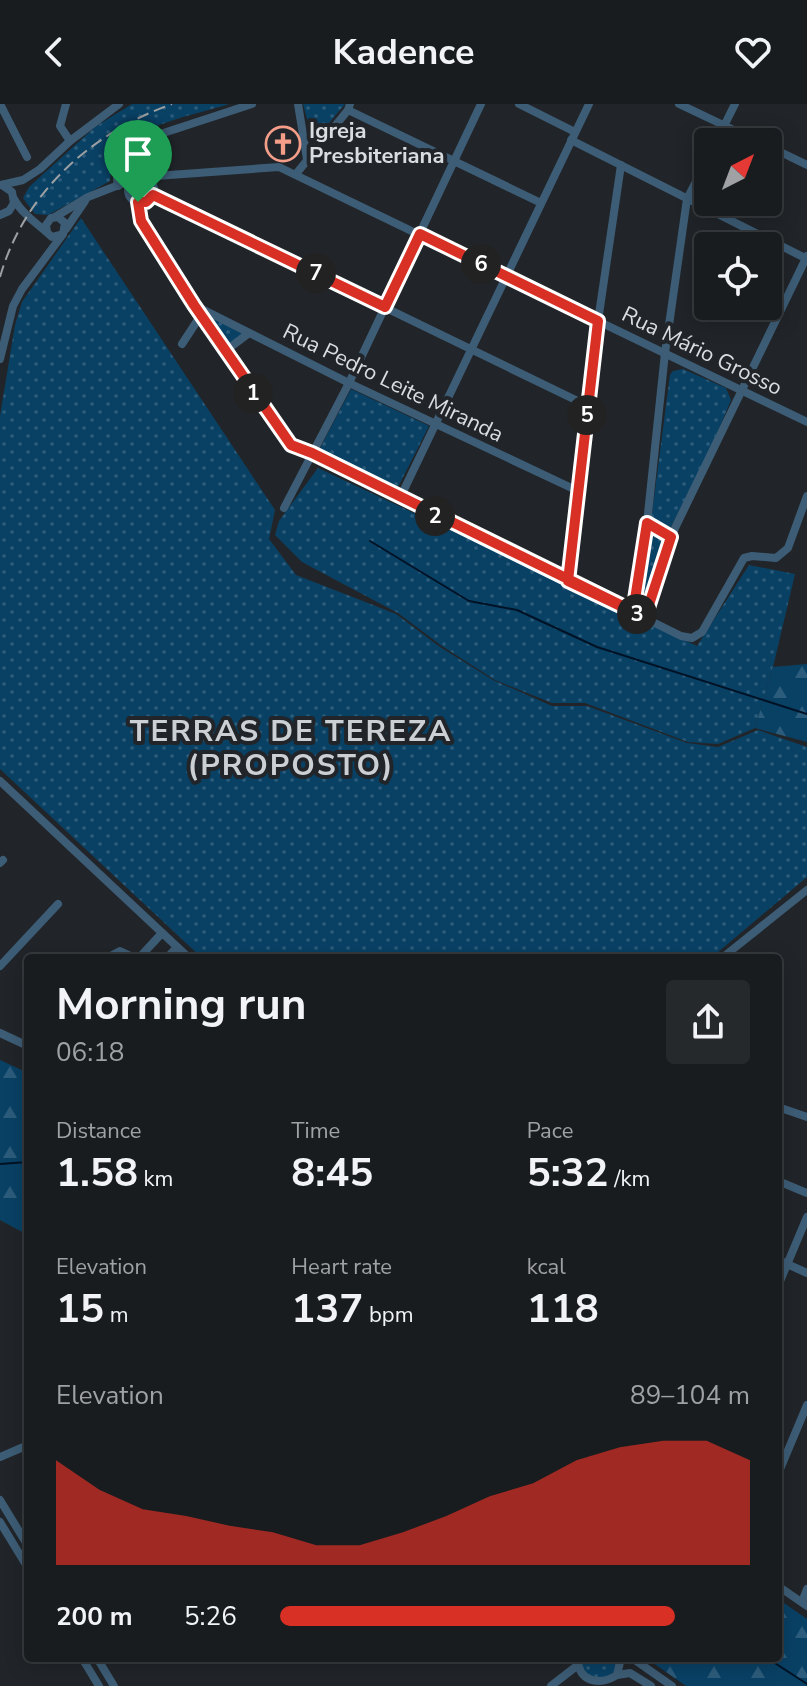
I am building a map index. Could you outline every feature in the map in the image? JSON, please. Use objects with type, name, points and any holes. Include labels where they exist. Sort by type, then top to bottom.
[{"type":"street","points":[[0,104],[27,157]]},
{"type":"street","points":[[66,104],[60,126],[70,141]]},
{"type":"street","points":[[1,185],[23,180],[40,169],[70,141],[119,104]]},
{"type":"street","points":[[252,104],[136,142],[122,154],[116,174],[118,186],[138,202],[141,221],[224,352],[288,443],[681,636],[695,637],[702,632],[741,562],[748,556],[776,558],[788,548],[805,511],[807,496]]},
{"type":"street","points":[[298,104],[307,159]]},
{"type":"street","points":[[284,508],[349,383],[481,104]]},
{"type":"street","points":[[519,104],[621,165],[807,258],[671,537],[645,617]]},
{"type":"street","points":[[400,498],[589,104]]},
{"type":"street","points":[[679,104],[731,128]]},
{"type":"street","points":[[723,128],[735,104]]},
{"type":"street","points":[[296,174],[349,107],[541,203]]},
{"type":"street","points":[[782,153],[807,165]]},
{"type":"street","points":[[568,581],[598,321],[621,165]]},
{"type":"street","name":"Rua Mário Grosso","points":[[167,176],[279,167],[807,422]]},
{"type":"street","points":[[49,251],[46,225],[53,218],[88,197],[138,178],[167,176]]},
{"type":"street","points":[[138,202],[146,202],[167,176]]},
{"type":"street","points":[[138,178],[149,180],[154,192],[588,406]]},
{"type":"street","points":[[129,194],[129,186],[138,178]]},
{"type":"street","points":[[2,215],[12,208],[23,180]]},
{"type":"street","points":[[1,185],[9,189],[21,211],[48,233],[56,237],[64,233]]},
{"type":"street","points":[[633,612],[687,199],[694,185]]},
{"type":"street","points":[[0,359],[13,306],[88,197]]},
{"type":"street","points":[[2,215],[21,211]]},
{"type":"street","points":[[36,221],[63,220],[64,233]]},
{"type":"street","name":"Rua Pedro Leite Miranda","points":[[194,305],[349,383],[578,491]]},
{"type":"street","points":[[182,344],[201,315]]},
{"type":"street","points":[[224,352],[249,333]]},
{"type":"street","points":[[647,523],[671,537]]},
{"type":"street","points":[[0,781],[185,954]]},
{"type":"street","points":[[727,954],[807,890]]},
{"type":"street","points":[[0,966],[58,904]]},
{"type":"street","points":[[141,954],[162,933]]},
{"type":"street","points":[[171,954],[177,947]]},
{"type":"street","points":[[0,1033],[24,1042]]},
{"type":"street","points":[[782,1108],[807,1117]]},
{"type":"street","points":[[782,1183],[807,1193]]},
{"type":"street","points":[[782,1277],[807,1217]]},
{"type":"street","points":[[782,1262],[807,1273]]},
{"type":"street","points":[[782,1464],[807,1405]]},
{"type":"street","points":[[0,1457],[24,1447]]},
{"type":"street","points":[[0,1500],[24,1539]]},
{"type":"street","points":[[0,1522],[24,1561]]},
{"type":"street","points":[[782,1589],[804,1604],[807,1589]]},
{"type":"street","points":[[84,1662],[99,1686]]},
{"type":"street","points":[[99,1662],[114,1686]]},
{"type":"street","points":[[551,1686],[577,1662]]},
{"type":"street","points":[[578,1662],[580,1672],[591,1682]]},
{"type":"street","points":[[617,1675],[620,1662]]},
{"type":"street","points":[[638,1662],[672,1686]]},
{"type":"street","points":[[576,1686],[591,1682],[605,1683],[617,1675],[630,1673],[651,1686]]},
{"type":"green space","points":[[132,104],[229,104],[169,121],[139,134],[118,150],[110,181],[48,215],[35,214],[23,198],[29,187],[95,127]]},
{"type":"green space","points":[[303,104],[345,104],[318,136],[311,134]]},
{"type":"green space","points":[[140,179],[147,182],[150,189],[147,196],[140,199],[133,196],[130,189],[133,182]]},
{"type":"green space","points":[[81,218],[275,510],[269,539],[296,575],[396,614],[440,647],[493,680],[552,706],[587,706],[687,743],[718,747],[758,730],[807,747],[807,877],[716,954],[198,954],[0,769],[0,416],[15,325],[22,302]]},
{"type":"green space","points":[[202,312],[244,333],[225,348]]},
{"type":"green space","points":[[683,369],[726,388],[731,400],[703,467],[668,532],[651,521],[670,375]]},
{"type":"green space","points":[[351,389],[429,426],[398,487],[319,450]]},
{"type":"green space","points":[[318,468],[697,646],[749,565],[795,574],[755,728],[718,744],[688,742],[585,703],[552,703],[495,680],[398,613],[302,562],[275,535],[279,521]]},
{"type":"green space","points":[[655,535],[664,541],[663,547],[646,600],[640,606],[636,605],[649,539]]},
{"type":"green space","points":[[807,664],[807,742],[755,728],[773,667]]},
{"type":"green space","points":[[0,1060],[24,1071],[24,1233],[0,1220]]},
{"type":"green space","points":[[782,1602],[807,1619],[807,1686],[686,1686],[652,1662],[782,1662]]},
{"type":"green space","points":[[582,1662],[616,1662],[615,1671],[607,1679],[587,1675]]},
{"type":"waterway","points":[[370,541],[469,601],[517,610],[597,647],[807,714]]},
{"type":"waterway","points":[[0,1164],[24,1162]]},
{"type":"waterway","points":[[773,1662],[807,1684]]},
{"type":"railway","points":[[0,277],[26,219],[65,170],[114,131],[172,104]]},
{"type":"place","name":"Igreja Presbiteriana","points":[[283,144]]},
{"type":"district","name":"TERRAS DE TEREZA (PROPOSTO)","points":[[291,748]]},
{"type":"route","points":[[138,202],[141,221],[224,352],[287,442],[568,581],[633,612],[645,617],[671,537],[647,523],[633,612],[568,581],[598,321],[420,234],[385,307],[153,195],[146,202],[138,202]]}]
